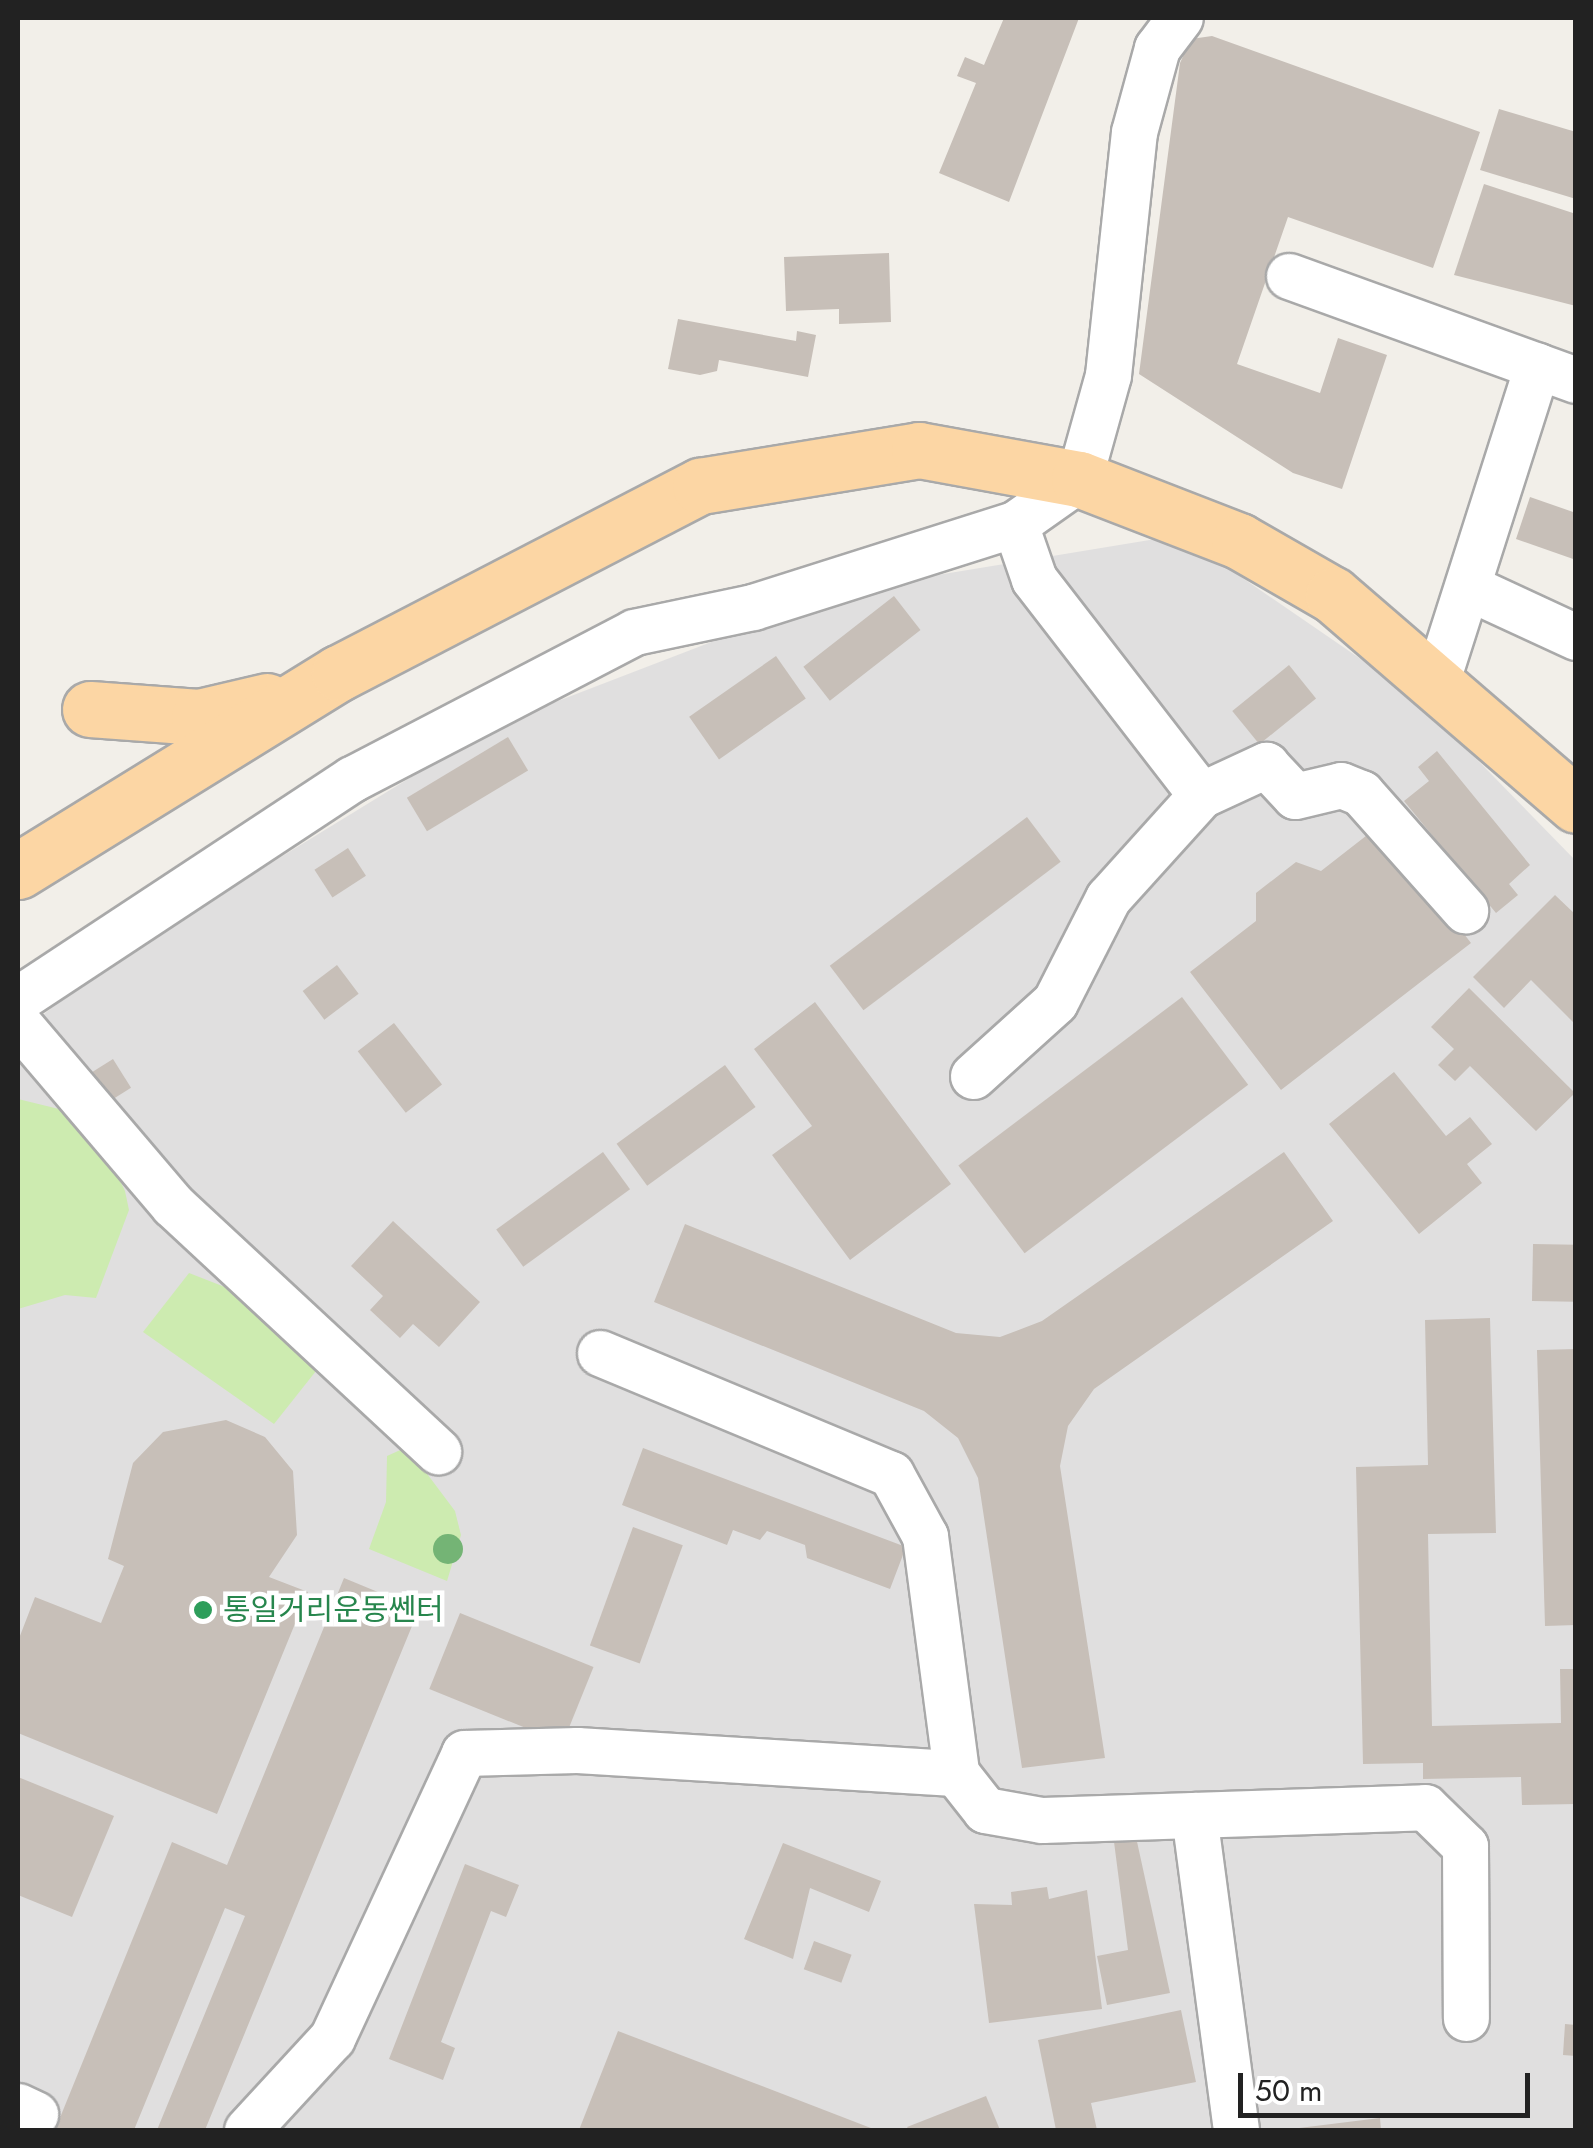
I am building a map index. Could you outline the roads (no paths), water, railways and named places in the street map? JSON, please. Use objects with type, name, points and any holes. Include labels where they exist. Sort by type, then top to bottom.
[{"type":"main road","points":[[18,870],[340,673],[700,486],[806,462],[919,450],[1079,478],[1239,541],[1333,595],[1437,680],[1576,805]]},
{"type":"main road","points":[[90,709],[199,717],[340,673]]},
{"type":"street","points":[[18,999],[352,780],[634,632],[753,606],[1015,524],[1079,478],[1108,375],[1134,132],[1157,48],[1180,18]]},
{"type":"street","points":[[1289,276],[1556,373],[1486,544],[1437,680]]},
{"type":"street","points":[[1015,524],[1034,579],[1200,795]]},
{"type":"street","points":[[1470,588],[1576,637]]},
{"type":"street","points":[[973,1076],[1055,1002],[1108,898],[1200,795],[1266,766],[1295,796],[1341,785],[1361,793],[1464,910]]},
{"type":"street","points":[[18,1023],[173,1206],[438,1450]]},
{"type":"street","points":[[600,1354],[891,1474],[924,1536],[956,1773],[985,1810],[1042,1820],[1425,1807],[1465,1846],[1466,2018]]},
{"type":"street","points":[[247,2130],[332,2038],[464,1753],[577,1750],[956,1773]]},
{"type":"street","points":[[1194,1815],[1236,2130]]},
{"type":"place","name":"통일거리운동쎈터","points":[[203,1610]]}]
